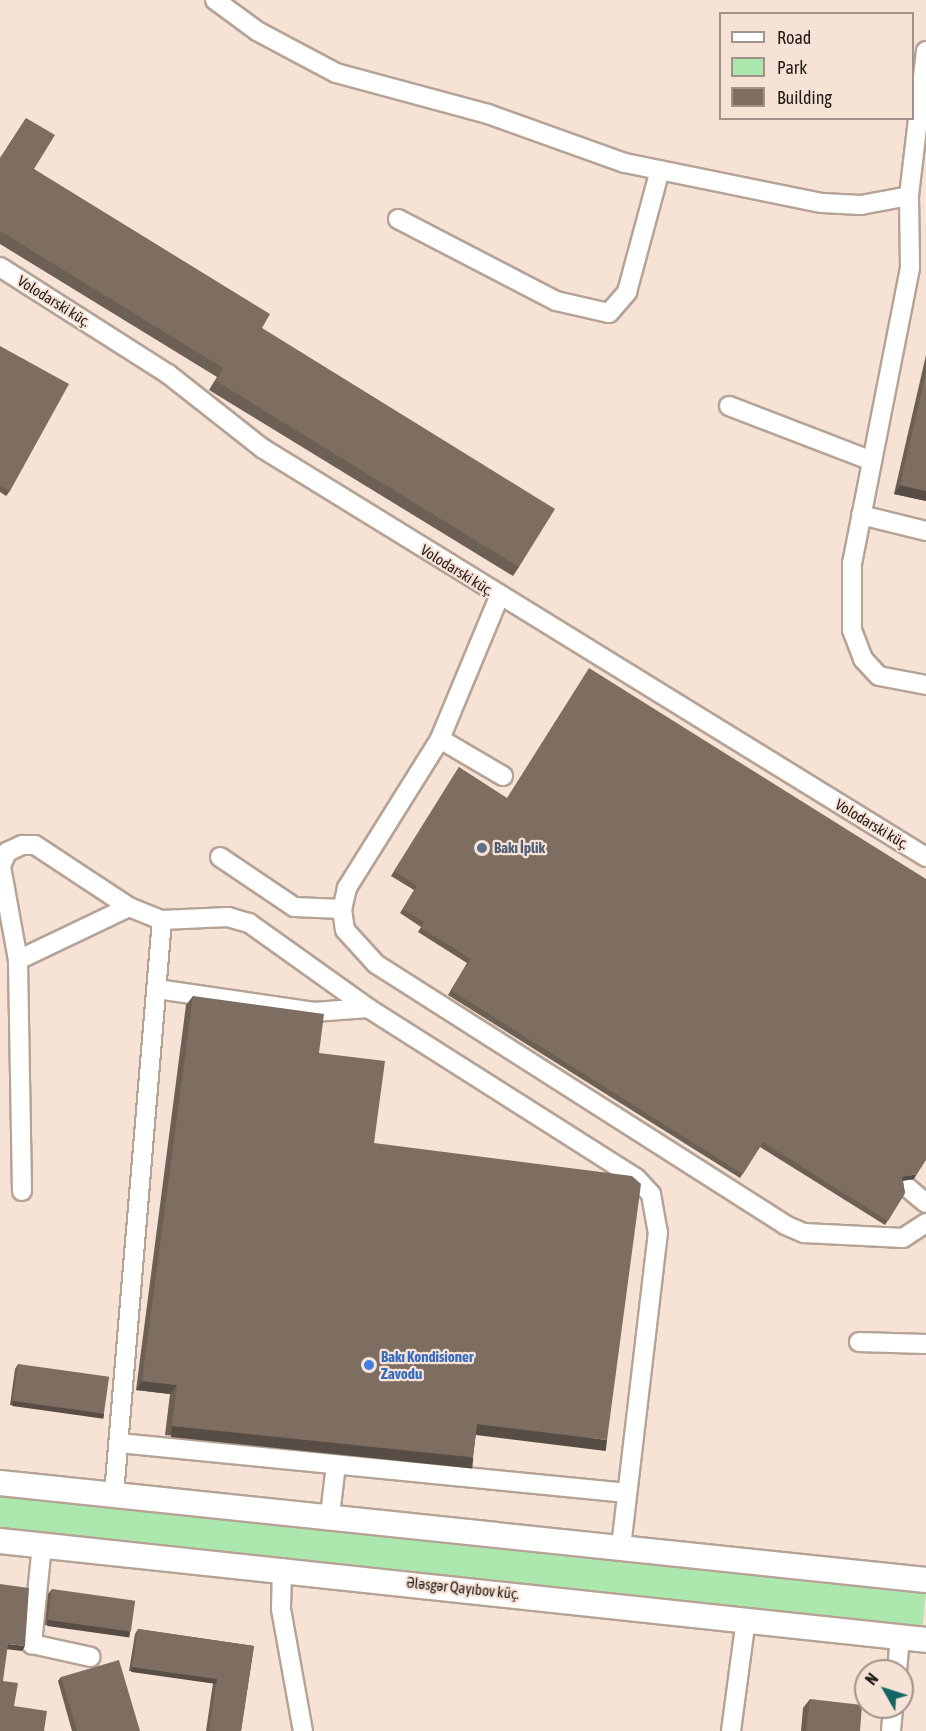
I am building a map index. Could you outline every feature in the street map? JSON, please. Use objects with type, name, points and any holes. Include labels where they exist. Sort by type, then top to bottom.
[{"type":"main road","points":[[0,1483],[330,1515],[926,1580]]},
{"type":"main road","name":"Ələsgər Qayıbov küç.","points":[[0,1541],[282,1568],[926,1640]]},
{"type":"street","points":[[215,0],[256,32],[336,73],[660,170],[822,203],[861,205],[909,196]]},
{"type":"street","points":[[926,51],[909,196],[918,269],[872,461],[852,563],[852,630],[862,659],[879,676],[926,685]]},
{"type":"street","points":[[398,219],[556,301],[609,313],[627,292],[660,170]]},
{"type":"street","name":"Volodarski küç.","points":[[0,267],[168,374],[243,435],[499,597],[926,857]]},
{"type":"street","points":[[729,406],[872,461]]},
{"type":"street","points":[[861,515],[926,531]]},
{"type":"street","points":[[499,597],[440,739],[347,888],[342,909],[345,930],[376,964],[785,1225],[804,1233],[903,1238],[926,1223]]},
{"type":"street","points":[[440,739],[503,776]]},
{"type":"street","points":[[22,1191],[18,960],[1,866],[7,852],[22,845],[35,845],[129,907],[162,920],[228,916],[249,923],[368,1008],[636,1178],[651,1194],[658,1232],[621,1548]]},
{"type":"street","points":[[220,857],[294,907],[342,909]]},
{"type":"street","points":[[18,960],[129,907]]},
{"type":"street","points":[[114,1494],[162,920]]},
{"type":"street","points":[[157,988],[314,1012],[368,1008]]},
{"type":"street","points":[[908,1188],[926,1203]]},
{"type":"street","points":[[859,1342],[926,1344]]},
{"type":"street","points":[[120,1443],[627,1493]]},
{"type":"street","points":[[330,1515],[336,1465]]},
{"type":"street","points":[[42,1545],[32,1644],[91,1656]]},
{"type":"street","points":[[282,1568],[280,1609],[303,1731]]},
{"type":"street","points":[[732,1731],[746,1619]]},
{"type":"street","points":[[898,1659],[900,1637]]},
{"type":"green space","points":[[0,1497],[926,1594],[922,1629],[0,1532]]},
{"type":"building","points":[[26,118],[55,135],[34,169],[270,314],[262,328],[555,509],[519,567],[216,381],[223,368],[0,231],[0,159]]},
{"type":"building","points":[[0,346],[69,384],[10,491],[0,486]]},
{"type":"building","points":[[926,373],[926,491],[900,485]]},
{"type":"building","name":"Bakı İplik","points":[[589,668],[926,879],[926,1160],[917,1174],[902,1177],[905,1193],[888,1221],[763,1142],[743,1174],[451,990],[471,959],[421,928],[424,922],[403,909],[417,886],[394,871],[459,767],[507,798]]},
{"type":"building","points":[[193,996],[324,1014],[319,1053],[385,1061],[374,1143],[632,1176],[641,1184],[607,1440],[477,1424],[473,1457],[172,1426],[177,1385],[142,1381]]},
{"type":"building","points":[[18,1364],[109,1377],[104,1413],[13,1401]]},
{"type":"building","points":[[0,1584],[29,1588],[25,1646],[8,1644],[3,1681],[18,1683],[14,1706],[47,1711],[44,1731],[0,1731]]},
{"type":"building","points":[[52,1589],[135,1601],[131,1631],[48,1620]]},
{"type":"building","points":[[138,1629],[254,1646],[241,1731],[209,1730],[217,1679],[132,1667]]},
{"type":"building","points":[[119,1660],[140,1731],[77,1731],[61,1677]]},
{"type":"building","points":[[810,1699],[854,1704],[854,1719],[861,1719],[860,1731],[806,1731]]},
{"type":"place","name":"Bakı İplik","points":[[482,848]]},
{"type":"place","name":"Bakı Kondisioner Zavodu","points":[[369,1365]]}]
